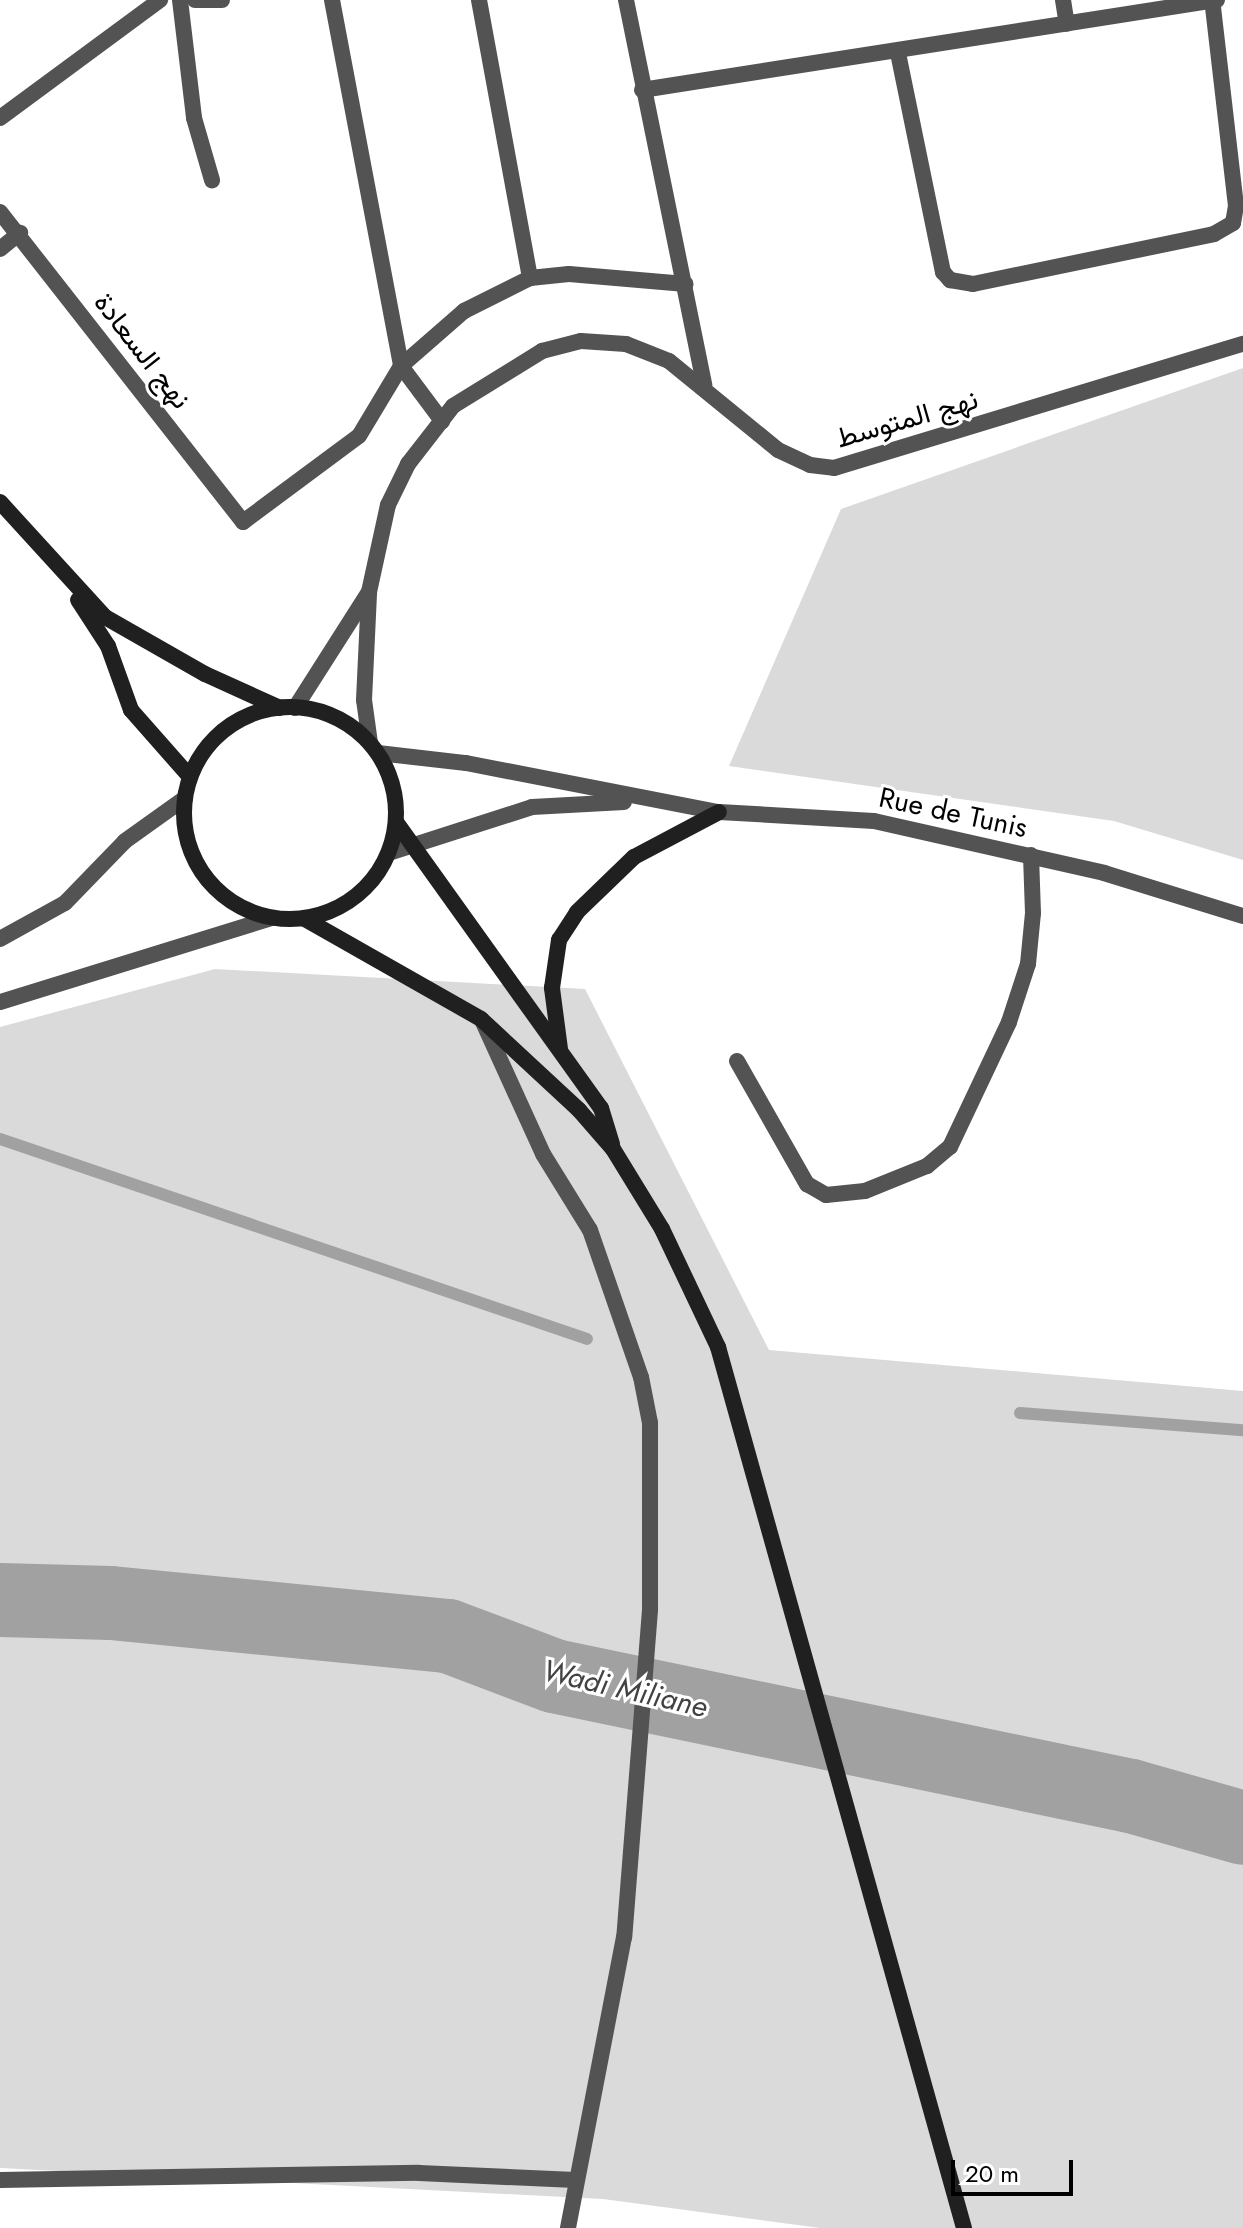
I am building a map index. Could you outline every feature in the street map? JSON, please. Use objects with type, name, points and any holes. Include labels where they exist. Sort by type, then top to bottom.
[{"type":"main road","points":[[0,502],[59,572],[105,617],[205,674],[287,708],[348,724],[374,748],[393,786],[396,822],[389,853],[359,895],[305,919],[271,918],[240,907],[214,888],[195,861],[185,830],[185,798],[190,777],[204,751],[225,729],[251,715],[287,708]]},
{"type":"main road","points":[[59,572],[108,646],[131,710],[190,777]]},
{"type":"main road","points":[[560,1054],[552,988],[559,940],[577,912],[634,857],[719,812]]},
{"type":"main road","points":[[396,822],[601,1108],[613,1149]]},
{"type":"main road","points":[[305,919],[481,1019],[579,1110],[613,1149],[662,1229],[718,1347],[758,1481],[964,2228]]},
{"type":"street","points":[[0,118],[160,0]]},
{"type":"street","points":[[180,0],[194,118],[212,180]]},
{"type":"street","points":[[195,0],[222,0]]},
{"type":"street","points":[[332,0],[401,366],[442,421]]},
{"type":"street","points":[[479,0],[530,278]]},
{"type":"street","points":[[626,0],[642,90],[686,284],[704,385]]},
{"type":"street","points":[[1063,0],[1067,24]]},
{"type":"street","points":[[642,90],[898,53],[1214,0],[1236,206],[1233,223],[1214,234],[973,284],[950,280],[943,272],[898,53]]},
{"type":"street","name":"نهج السعادة","points":[[0,212],[20,233],[243,522],[359,436],[401,366]]},
{"type":"street","points":[[0,249],[20,233]]},
{"type":"street","points":[[401,366],[464,311],[530,278],[569,274],[686,284]]},
{"type":"street","name":"نهج المتوسط","points":[[369,592],[388,505],[408,464],[442,421],[491,379],[542,351],[581,341],[626,344],[669,361],[704,385],[778,450],[810,465],[834,468],[1243,344]]},
{"type":"street","points":[[287,708],[369,592]]},
{"type":"street","points":[[369,592],[364,700],[374,748],[466,763],[646,801]]},
{"type":"street","points":[[0,939],[65,903],[125,841],[185,798]]},
{"type":"street","points":[[389,853],[532,807],[646,801]]},
{"type":"street","name":"Rue de Tunis","points":[[646,801],[719,812],[874,821],[1031,855],[1243,916]]},
{"type":"street","points":[[737,1061],[807,1184],[826,1195],[865,1191],[927,1166],[950,1147],[1009,1022],[1028,964],[1033,913],[1031,855]]},
{"type":"street","points":[[0,1002],[271,918]]},
{"type":"street","points":[[481,1019],[543,1154],[590,1230],[641,1377],[650,1423],[650,1610],[624,1937],[591,2094],[568,2228]]},
{"type":"street","points":[[0,2180],[419,2173],[575,2180]]},
{"type":"shaded area","points":[[1243,368],[1243,860],[1114,821],[729,766],[841,509]]},
{"type":"shaded area","points":[[215,969],[585,989],[769,1350],[1243,1391],[1243,2228],[820,2228],[603,2199],[0,2168],[0,1027]]},
{"type":"waterway","points":[[0,1139],[587,1339]]},
{"type":"waterway","points":[[1020,1413],[1243,1430]]},
{"type":"waterway","name":"Wadi Miliane","points":[[0,1600],[111,1603],[448,1636],[554,1676],[1131,1796],[1243,1828]]}]
